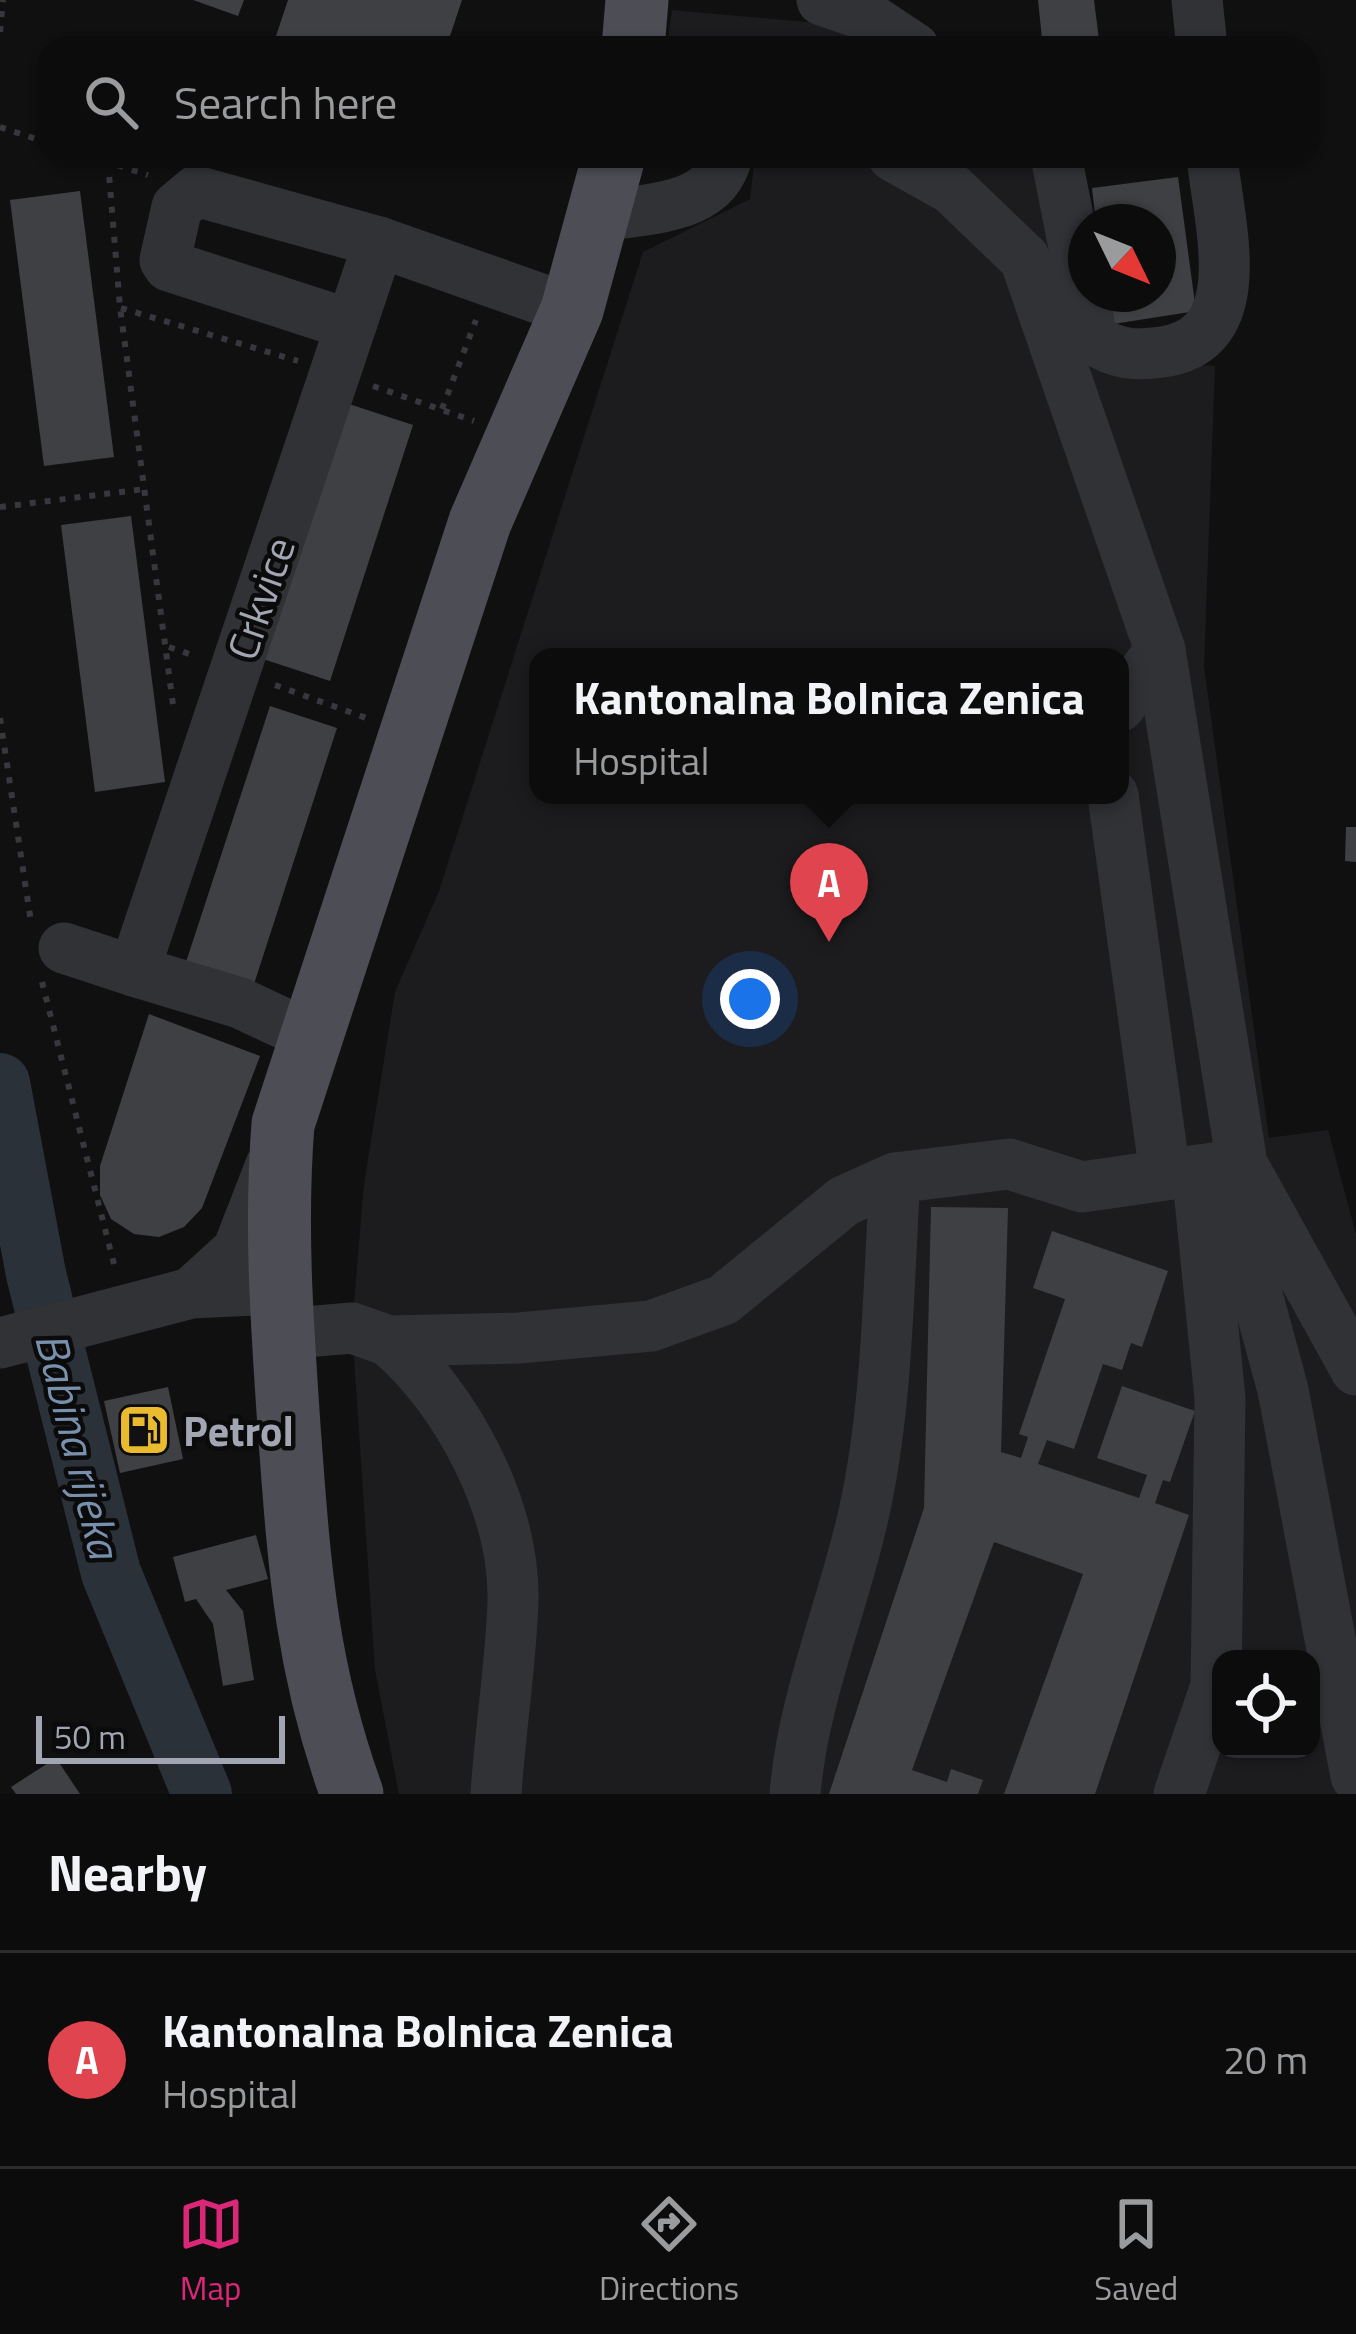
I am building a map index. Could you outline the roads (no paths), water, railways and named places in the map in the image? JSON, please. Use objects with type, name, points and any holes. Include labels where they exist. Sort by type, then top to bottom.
[{"type":"main road","points":[[634,36],[637,0]]},
{"type":"main road","points":[[352,1794],[322,1712],[304,1617],[280,1312],[276,1210],[284,1124],[308,1036],[480,522],[572,310],[611,168]]},
{"type":"street","points":[[822,0],[862,14],[896,36]]},
{"type":"street","points":[[1197,0],[1201,36]]},
{"type":"street","points":[[599,217],[705,195],[722,179],[724,168]]},
{"type":"street","points":[[914,168],[952,189],[1025,259],[1160,650],[1207,1169],[1220,1398],[1216,1686],[1179,1794]]},
{"type":"street","points":[[1058,168],[1092,338],[1110,351],[1137,355],[1192,344],[1213,328],[1224,303],[1213,168]]},
{"type":"street","points":[[351,325],[169,266],[165,260],[177,207],[196,191],[379,242],[572,310]]},
{"type":"street","name":"Crkvice","points":[[134,971],[379,242]]},
{"type":"street","points":[[1129,693],[1160,650]]},
{"type":"street","points":[[1115,804],[1207,1169],[1283,1390],[1356,1776]]},
{"type":"street","points":[[46,952],[134,971],[240,1003],[308,1036]]},
{"type":"street","points":[[0,1343],[191,1292],[238,1250],[259,1207],[284,1124]]},
{"type":"street","points":[[191,1292],[352,1328],[389,1341],[519,1338],[651,1325],[723,1300],[844,1201],[895,1178],[1009,1165],[1082,1186],[1207,1169]]},
{"type":"street","points":[[1207,1169],[1356,1370]]},
{"type":"street","points":[[795,1794],[815,1681],[863,1518],[873,1461],[895,1178]]},
{"type":"street","points":[[389,1341],[429,1382],[479,1457],[497,1508],[513,1596],[496,1794]]},
{"type":"waterway","name":"Babina rijeka","points":[[0,1083],[36,1274],[111,1573],[202,1794]]},
{"type":"place","name":"Kantonalna Bolnica Zenica","points":[[829,942]]},
{"type":"place","name":"Petrol","points":[[144,1430]]}]
